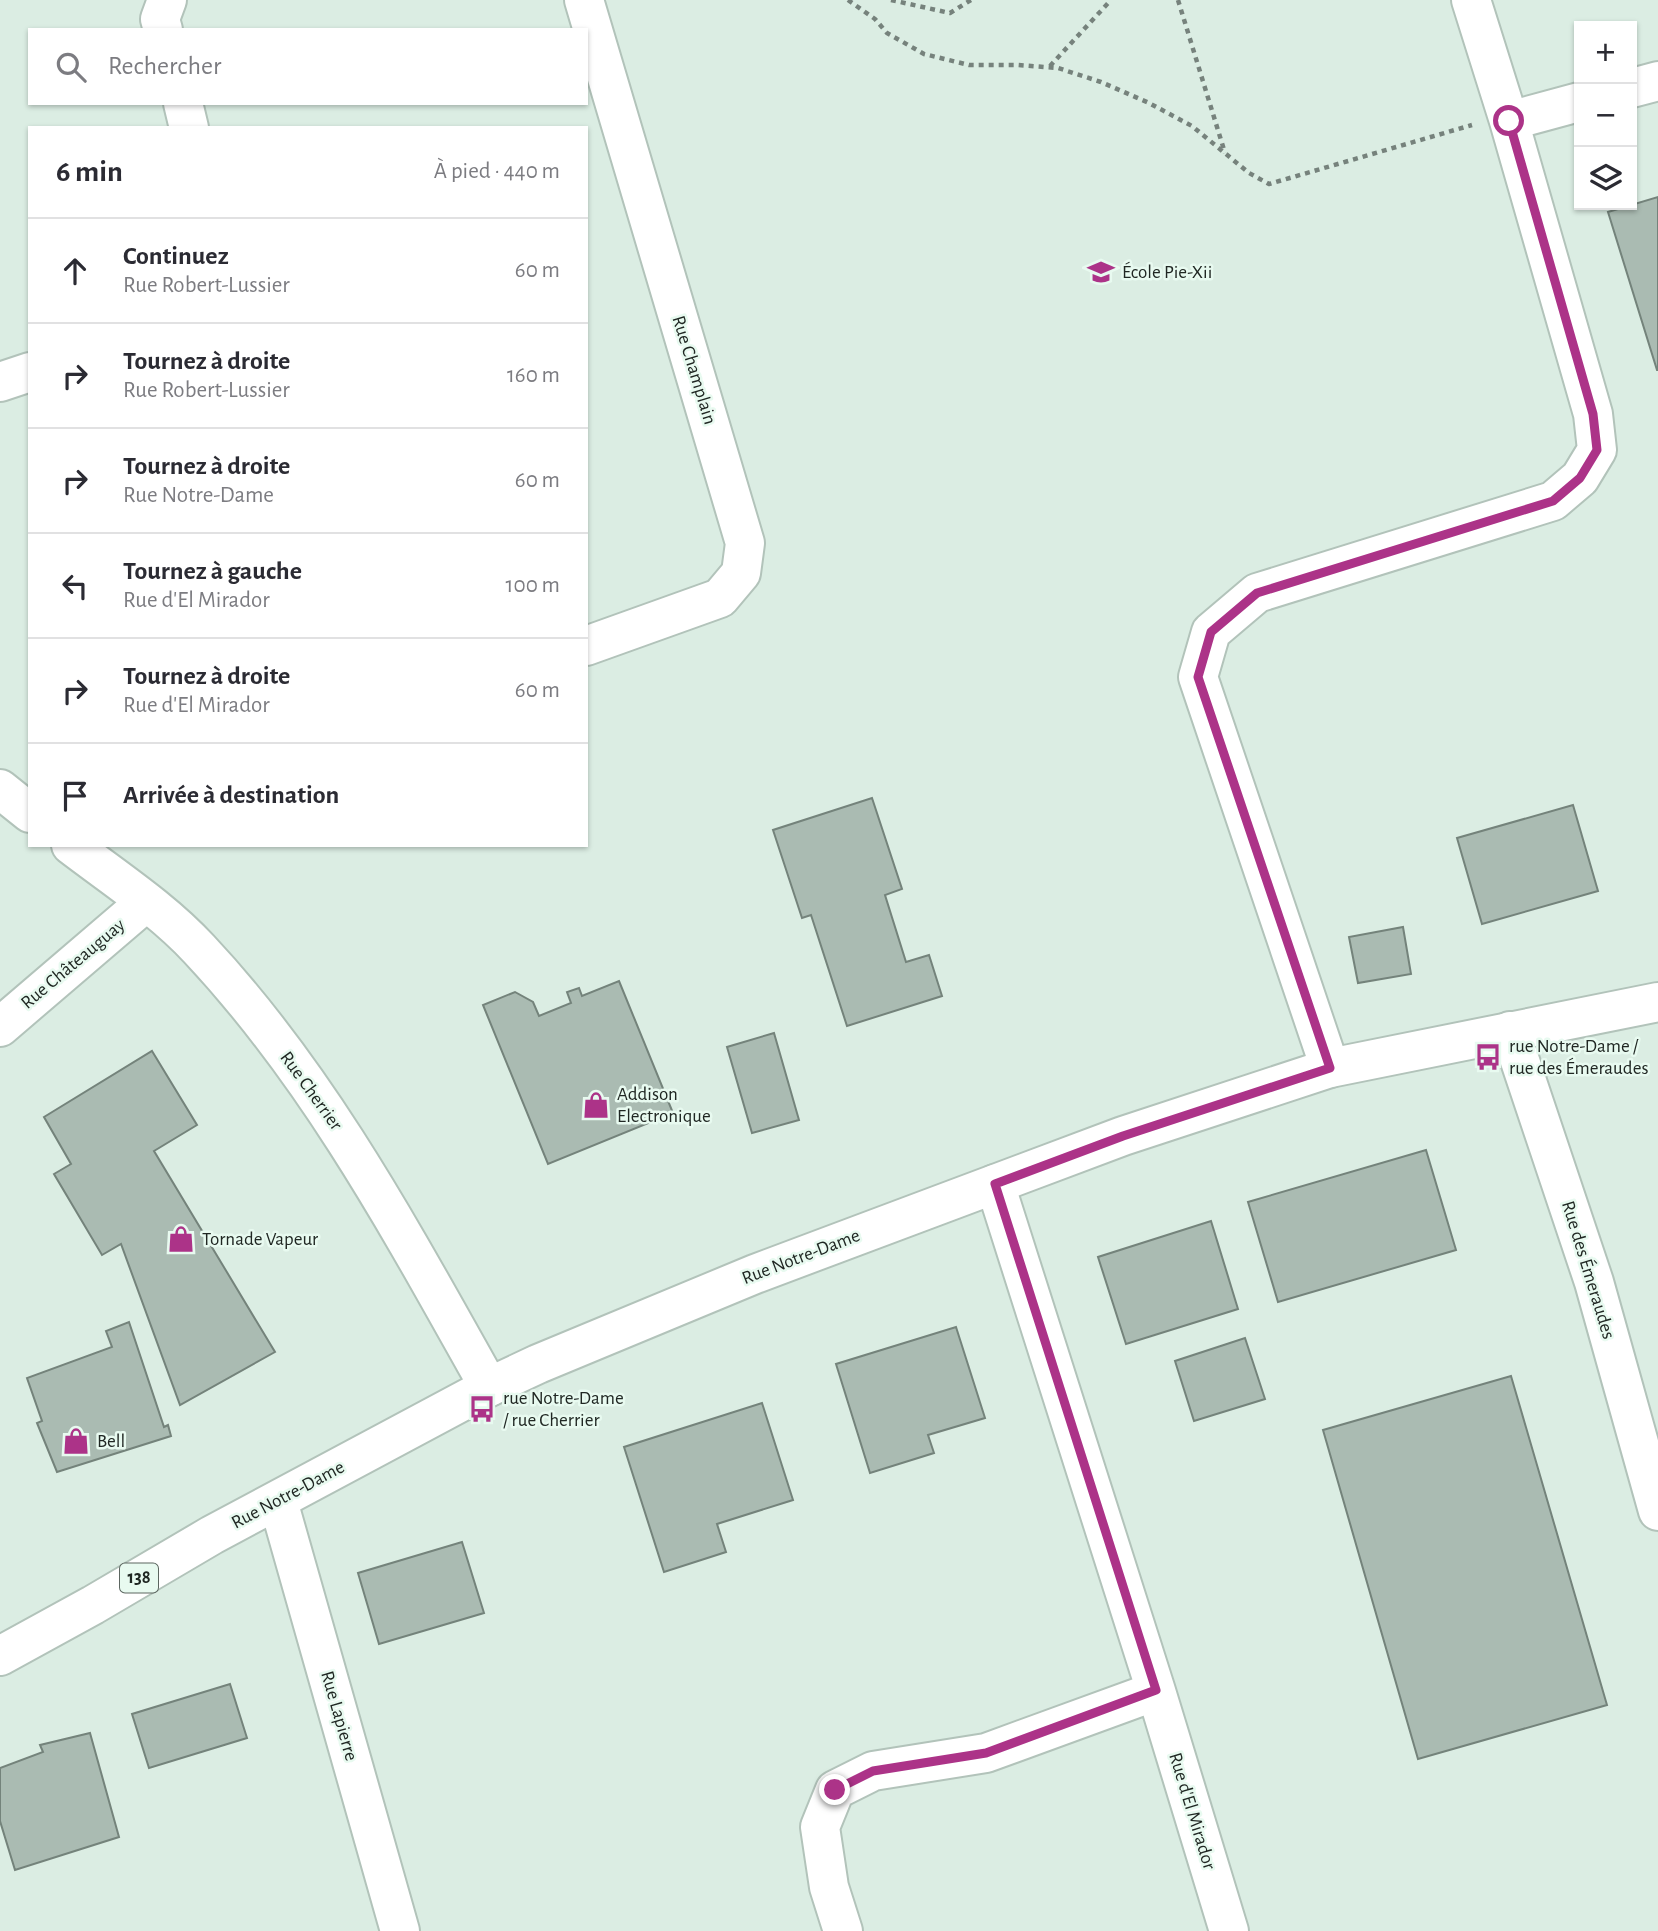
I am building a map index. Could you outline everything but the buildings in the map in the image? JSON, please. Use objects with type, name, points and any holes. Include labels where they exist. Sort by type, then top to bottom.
[{"type":"street","points":[[162,28],[160,19],[167,0]]},
{"type":"street","name":"Rue Champlain","points":[[584,0],[745,543],[741,573],[720,598],[588,645]]},
{"type":"street","points":[[1330,1068],[1198,677],[1211,632],[1257,593],[1553,501],[1580,478],[1597,450],[1593,414],[1491,123],[1471,0]]},
{"type":"street","points":[[1637,87],[1658,81]]},
{"type":"street","points":[[1491,123],[1574,103]]},
{"type":"street","points":[[183,105],[189,126]]},
{"type":"street","points":[[0,382],[28,373]]},
{"type":"street","points":[[0,789],[28,811]]},
{"type":"street","name":"Rue Cherrier","points":[[74,847],[146,902],[206,957],[248,1006],[326,1108],[386,1203],[489,1387]]},
{"type":"street","name":"Rue Châteauguay","points":[[0,1027],[146,902]]},
{"type":"street","name":"Rue Notre-Dame","points":[[0,1656],[212,1535],[489,1387],[755,1274],[1123,1136],[1330,1068],[1658,1002]]},
{"type":"street","name":"Rue des Émeraudes","points":[[1510,1031],[1594,1282],[1658,1511]]},
{"type":"street","name":"Rue d'El Mirador","points":[[995,1184],[1156,1690],[1229,1931]]},
{"type":"street","name":"Rue Lapierre","points":[[278,1501],[400,1931]]},
{"type":"street","points":[[843,1931],[829,1887],[820,1828],[835,1790],[873,1771],[986,1753],[1156,1690]]},
{"type":"path","points":[[848,0],[875,19],[887,33],[924,54],[969,65],[1049,67],[1101,82],[1192,126],[1249,173],[1269,184],[1491,123]]},
{"type":"path","points":[[891,0],[950,13],[971,0]]},
{"type":"path","points":[[1049,67],[1111,0]]},
{"type":"path","points":[[1178,0],[1224,153]]},
{"type":"place","name":"École Pie-Xii","points":[[1101,272]]},
{"type":"place","name":"rue Notre-Dame / rue des Émeraudes","points":[[1488,1057]]},
{"type":"place","name":"Addison Electronique","points":[[596,1105]]},
{"type":"place","name":"Tornade Vapeur","points":[[181,1239]]},
{"type":"place","name":"rue Notre-Dame / rue Cherrier","points":[[482,1409]]},
{"type":"place","name":"Bell","points":[[76,1441]]},
{"type":"route","points":[[835,1790],[873,1771],[986,1753],[1156,1690],[995,1184],[1123,1136],[1330,1068],[1198,677],[1211,632],[1257,593],[1553,501],[1580,478],[1597,450],[1593,414],[1509,121]]}]
